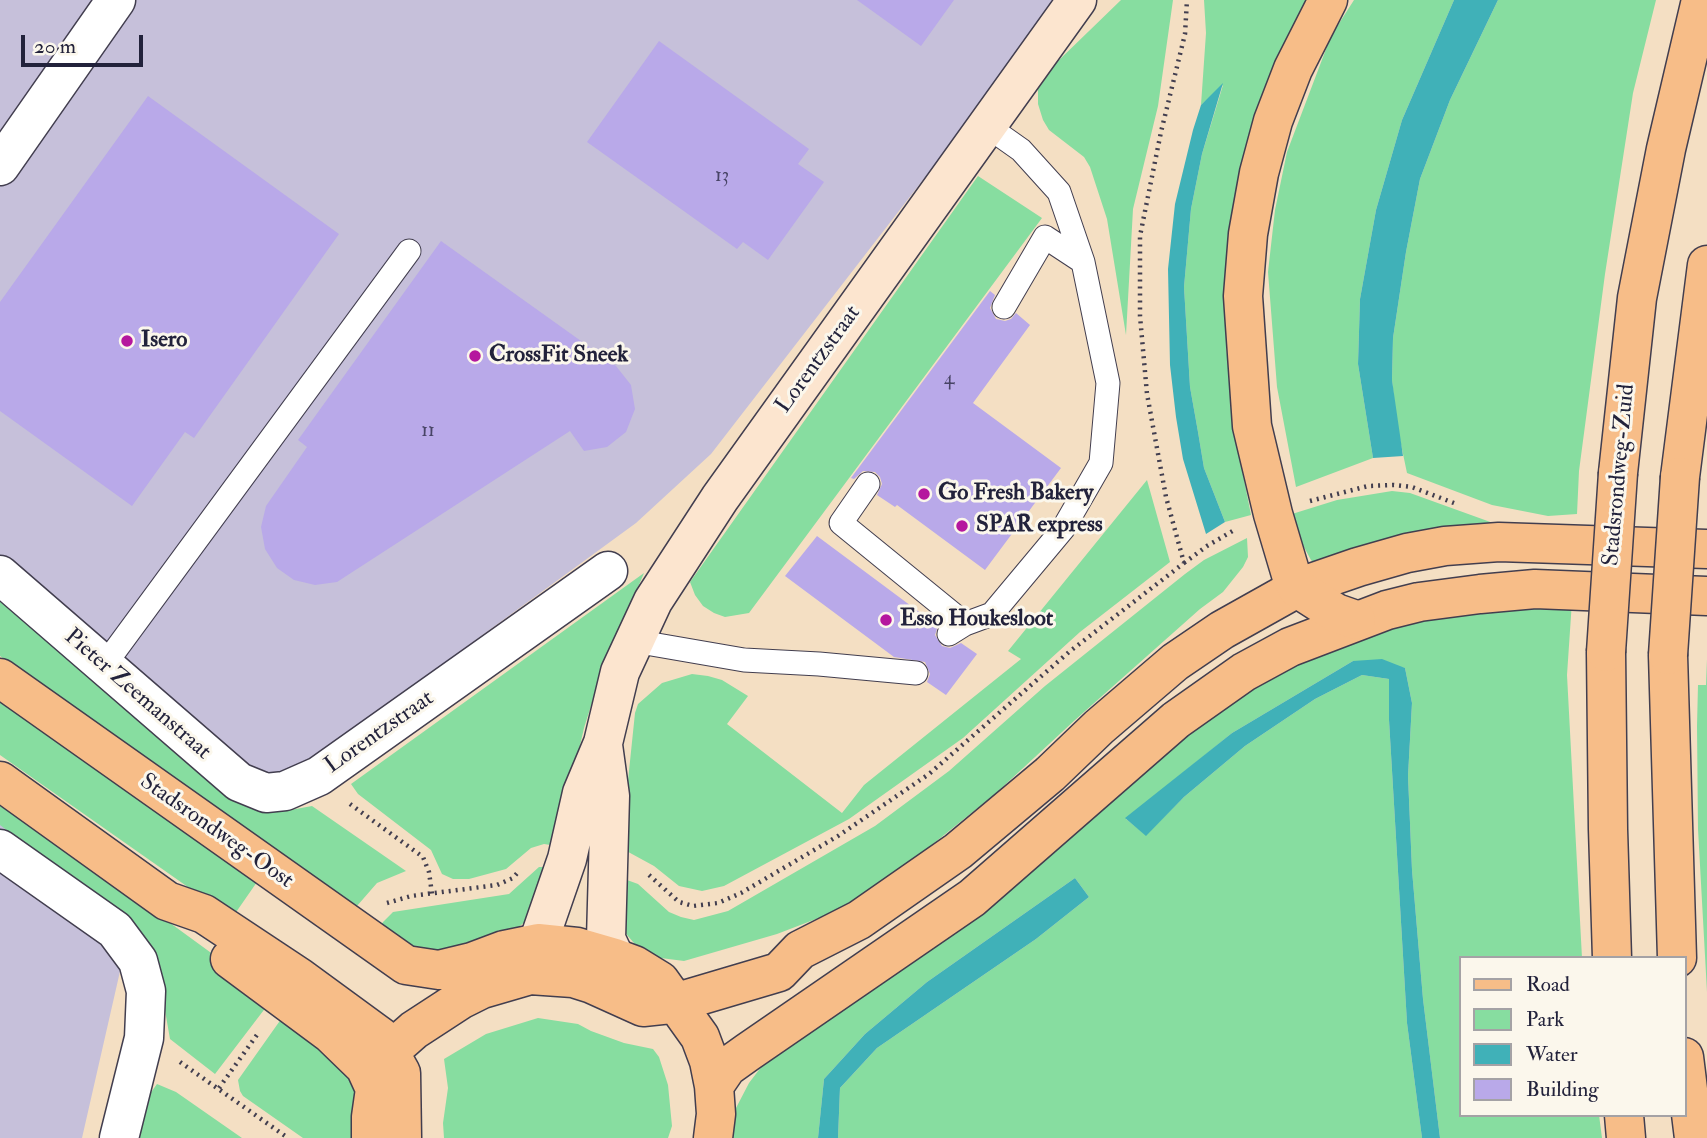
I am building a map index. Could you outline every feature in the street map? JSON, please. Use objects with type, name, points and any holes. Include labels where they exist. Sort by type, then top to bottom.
[{"type":"main road","points":[[1328,0],[1293,69],[1273,121],[1259,173],[1248,234],[1243,296],[1251,426],[1273,514],[1297,588],[1336,613],[1356,620]]},
{"type":"main road","name":"Stadsrondweg-Zuid","points":[[1612,956],[1606,652],[1618,473],[1637,298],[1666,149],[1701,0]]},
{"type":"main road","points":[[1677,956],[1668,655],[1680,477],[1707,265]]},
{"type":"main road","points":[[534,959],[643,1007],[669,992],[779,972],[800,950],[859,920],[958,851],[1050,774],[1099,727],[1175,662],[1222,630],[1297,588],[1370,564],[1445,546],[1513,542],[1707,549]]},
{"type":"main road","points":[[714,1086],[727,1067],[972,898],[1127,761],[1209,696],[1290,646],[1356,620],[1419,602],[1535,589],[1707,596]]},
{"type":"main road","name":"Stadsrondweg-Oost","points":[[0,678],[406,965],[439,970],[504,950],[534,959]]},
{"type":"main road","points":[[0,781],[167,901],[204,914],[299,976],[381,1037],[401,1073],[402,1138]]},
{"type":"main road","points":[[167,901],[185,925],[331,1034],[365,1067],[375,1088]]},
{"type":"main road","points":[[371,1138],[375,1088],[389,1052],[414,1030],[460,1000],[534,959],[577,947],[634,965],[669,992],[700,1037],[709,1061],[716,1114],[713,1138]]},
{"type":"main road","points":[[1686,1073],[1694,1138]]},
{"type":"main road","points":[[1624,1117],[1626,1138]]},
{"type":"street","points":[[0,166],[117,0]]},
{"type":"street","name":"Lorentzstraat","points":[[534,959],[567,859],[582,793],[603,743],[620,672],[653,601],[720,498],[1077,0]]},
{"type":"street","name":"Lorentzstraat","points":[[285,791],[319,776],[608,571]]},
{"type":"street","name":"Pieter Zeemanstraat","points":[[0,576],[239,782],[266,793],[285,791]]},
{"type":"street","name":"Lorentzstraat","points":[[603,743],[610,796],[606,939],[615,958]]},
{"type":"street","points":[[0,849],[115,930],[138,961],[146,991],[144,1038],[120,1138]]},
{"type":"lane","points":[[869,484],[841,523],[957,629],[992,614],[1001,604],[1063,529],[1101,463],[1108,383],[1083,262],[1059,192],[1021,150],[987,126]]},
{"type":"lane","points":[[1004,307],[1045,237],[1083,262]]},
{"type":"lane","points":[[103,667],[409,251]]},
{"type":"lane","points":[[634,640],[744,660],[916,673]]},
{"type":"path","points":[[319,776],[341,797],[423,857],[429,872],[432,894]]},
{"type":"path","points":[[219,1088],[288,1138]]},
{"type":"shaded area","points":[[0,0],[1054,0],[967,123],[711,454],[636,523],[236,815],[0,640]]},
{"type":"shaded area","points":[[0,811],[134,910],[82,1138],[0,1138]]},
{"type":"green space","points":[[1121,0],[1173,0],[1158,106],[1133,209],[1126,335],[1107,219],[1090,167],[1084,157],[1049,130],[1038,104],[1038,89],[1057,62]]},
{"type":"green space","points":[[1204,0],[1315,0],[1230,254],[1226,345],[1234,429],[1251,515],[1225,522],[1204,468],[1190,387],[1184,287],[1191,209],[1202,154],[1223,85],[1201,105],[1206,33]]},
{"type":"green space","points":[[1354,0],[1454,0],[1402,120],[1376,210],[1360,299],[1358,364],[1373,458],[1296,487],[1277,387],[1268,272],[1275,210],[1287,152],[1331,36]]},
{"type":"green space","points":[[1498,0],[1656,0],[1633,93],[1605,274],[1579,471],[1577,514],[1548,516],[1492,505],[1407,473],[1397,425],[1392,380],[1393,338],[1420,179],[1450,100]]},
{"type":"green space","points":[[978,176],[1042,218],[749,613],[725,617],[714,613],[703,606],[690,582]]},
{"type":"green space","points":[[1147,480],[1170,562],[1080,632],[963,738],[849,819],[724,886],[702,891],[679,886],[654,866],[621,848],[635,713],[638,704],[662,683],[692,674],[708,676],[722,680],[748,696],[727,724],[842,813],[864,785],[1021,659],[1008,651]]},
{"type":"green space","points":[[1392,491],[1410,493],[1507,528],[1319,569],[1299,538],[1292,514],[1337,500]]},
{"type":"green space","points":[[1247,538],[1248,557],[1223,592],[1200,609],[995,794],[903,868],[842,909],[777,934],[684,961],[653,957],[639,949],[622,929],[616,876],[638,884],[669,912],[681,917],[694,920],[728,911],[875,826],[949,771],[1045,686],[1185,574],[1204,560]]},
{"type":"green space","points":[[644,573],[601,674],[584,728],[557,846],[544,844],[531,848],[506,869],[469,879],[453,879],[442,874],[431,850],[358,794],[351,784]]},
{"type":"green space","points":[[0,601],[116,700],[265,809],[285,811],[312,806],[406,871],[377,883],[350,914],[182,793],[0,656]]},
{"type":"green space","points":[[1572,601],[1567,675],[1582,956],[1458,956],[1458,1117],[1599,1117],[1602,1138],[1440,1138],[1423,999],[1412,870],[1408,776],[1412,703],[1405,668],[1353,661],[1232,733],[1126,819],[1146,835],[1184,797],[1245,746],[1315,699],[1362,675],[1389,679],[1389,720],[1407,1023],[1422,1138],[838,1138],[840,1088],[877,1048],[1036,939],[1089,897],[1075,878],[927,982],[865,1034],[824,1079],[818,1138],[733,1138],[736,1108],[749,1083],[768,1058],[1144,763],[1282,664],[1421,613]]},
{"type":"green space","points":[[1707,659],[1707,992],[1698,829],[1697,726],[1698,685],[1706,685]]},
{"type":"green space","points":[[0,696],[257,882],[232,918],[0,755]]},
{"type":"green space","points":[[0,799],[273,998],[215,1074],[170,1039],[160,982],[130,925],[0,825]]},
{"type":"green space","points":[[539,867],[552,867],[526,921],[515,930],[484,941],[426,953],[376,935],[393,912],[509,894]]},
{"type":"green space","points":[[284,1015],[344,1064],[355,1090],[355,1138],[303,1138],[243,1096],[240,1091],[238,1080]]},
{"type":"green space","points":[[538,1018],[578,1024],[624,1043],[653,1049],[659,1057],[668,1085],[672,1126],[668,1138],[444,1138],[443,1123],[448,1088],[444,1059],[486,1034]]},
{"type":"green space","points":[[157,1084],[176,1092],[242,1138],[132,1138],[139,1109]]},
{"type":"water","points":[[1454,0],[1498,0],[1450,100],[1420,179],[1393,338],[1392,380],[1403,456],[1373,458],[1358,364],[1360,299],[1376,210],[1402,120]]},
{"type":"water","points":[[1223,83],[1202,154],[1191,209],[1184,287],[1190,387],[1204,468],[1225,522],[1206,534],[1183,459],[1176,417],[1170,365],[1168,269],[1175,204],[1193,130],[1201,105]]},
{"type":"water","points":[[1382,659],[1405,668],[1412,703],[1408,776],[1412,870],[1423,999],[1440,1138],[1422,1138],[1407,1023],[1389,720],[1389,679],[1362,675],[1315,699],[1245,746],[1184,797],[1146,836],[1125,818],[1232,733],[1353,661]]},
{"type":"water","points":[[1075,878],[1089,897],[1036,939],[877,1048],[840,1088],[838,1138],[818,1138],[824,1079],[865,1034],[927,982]]},
{"type":"building","points":[[857,0],[954,0],[921,46]]},
{"type":"building","points":[[659,41],[809,149],[798,164],[824,182],[768,260],[743,242],[737,249],[587,142]]},
{"type":"building","points":[[148,96],[339,234],[194,438],[185,432],[132,506],[0,411],[0,302]]},
{"type":"building","points":[[441,241],[616,366],[631,385],[635,409],[626,432],[607,447],[584,451],[570,431],[337,582],[315,585],[294,580],[277,568],[265,549],[261,527],[266,506],[307,447],[298,440]]},
{"type":"building","points":[[990,291],[995,295],[990,308],[996,319],[1005,321],[1016,313],[1030,325],[973,403],[1061,468],[985,570],[897,505],[895,507],[877,495],[882,484],[875,472],[863,471],[854,479],[851,478]]},
{"type":"building","points":[[817,536],[938,626],[935,635],[942,646],[950,648],[961,643],[977,654],[946,695],[927,682],[930,674],[925,662],[894,657],[785,576]]},
{"type":"place","name":"Isero","points":[[127,341]]},
{"type":"place","name":"CrossFit Sneek","points":[[475,356]]},
{"type":"place","name":"Go Fresh Bakery","points":[[924,494]]},
{"type":"place","name":"SPAR express","points":[[962,526]]},
{"type":"place","name":"Esso Houkesloot","points":[[886,620]]}]
